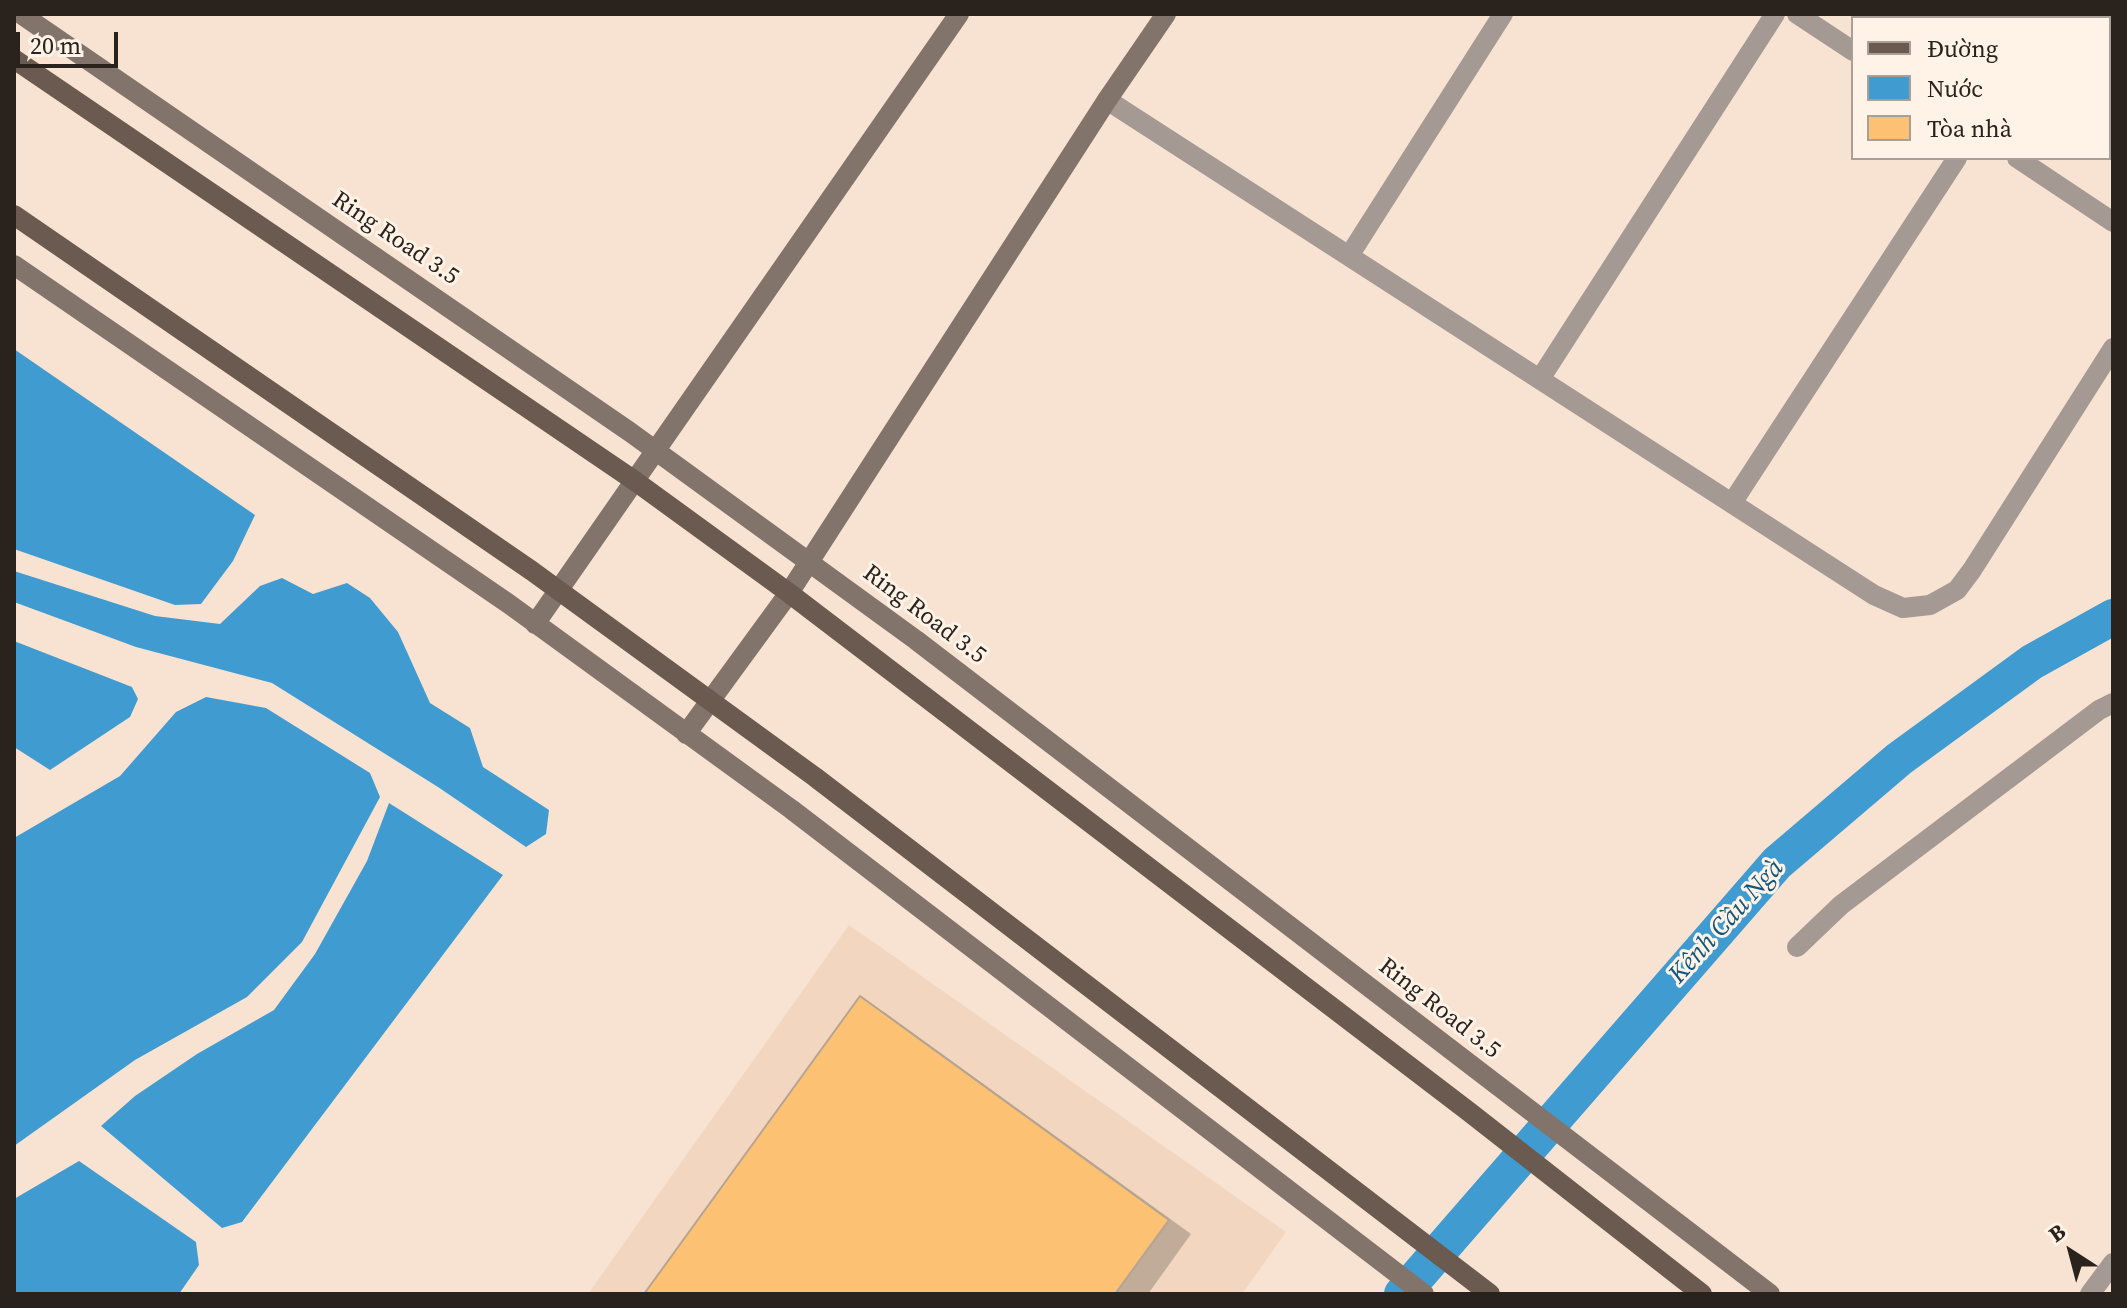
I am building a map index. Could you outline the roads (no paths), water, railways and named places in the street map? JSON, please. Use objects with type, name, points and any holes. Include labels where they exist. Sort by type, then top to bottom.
[{"type":"main road","name":"Ring Road 3.5","points":[[21,14],[655,451],[809,562],[1770,1294]]},
{"type":"main road","points":[[535,624],[959,14]]},
{"type":"main road","points":[[686,734],[789,593],[1107,100],[1166,14]]},
{"type":"main road","points":[[14,59],[635,481],[789,593],[1468,1111],[1702,1294]]},
{"type":"main road","points":[[14,215],[559,591],[712,701],[1490,1294]]},
{"type":"main road","points":[[14,265],[535,624],[804,819],[1424,1294]]},
{"type":"street","points":[[1349,256],[1503,14]]},
{"type":"street","points":[[1540,379],[1775,14]]},
{"type":"street","points":[[1797,14],[1851,50]]},
{"type":"street","points":[[1107,100],[1874,595],[1903,608],[1930,605],[1957,590],[2113,348]]},
{"type":"street","points":[[1732,503],[1956,160]]},
{"type":"street","points":[[2020,160],[2113,222]]},
{"type":"street","points":[[1797,947],[1841,905],[2099,710],[2113,703]]},
{"type":"street","points":[[2090,1294],[2113,1263]]},
{"type":"water","points":[[14,349],[255,515],[233,561],[201,604],[175,605],[14,549]]},
{"type":"water","points":[[14,571],[155,616],[220,624],[260,586],[282,578],[313,594],[347,583],[370,598],[398,632],[430,703],[470,728],[483,767],[549,810],[546,834],[526,847],[438,787],[272,683],[136,647],[14,602]]},
{"type":"water","points":[[14,641],[132,687],[138,699],[130,717],[50,770],[14,747]]},
{"type":"water","points":[[206,697],[266,708],[370,773],[380,797],[302,942],[247,997],[135,1060],[14,1146],[14,838],[120,776],[176,712]]},
{"type":"water","points":[[389,803],[503,875],[242,1222],[222,1228],[101,1126],[135,1096],[197,1054],[274,1010],[315,954],[367,861]]},
{"type":"water","points":[[79,1161],[196,1242],[199,1265],[179,1294],[14,1294],[14,1199]]},
{"type":"waterway","name":"Kênh Cầu Ngà","points":[[1402,1294],[1777,863],[1899,759],[2032,662],[2113,617]]}]
